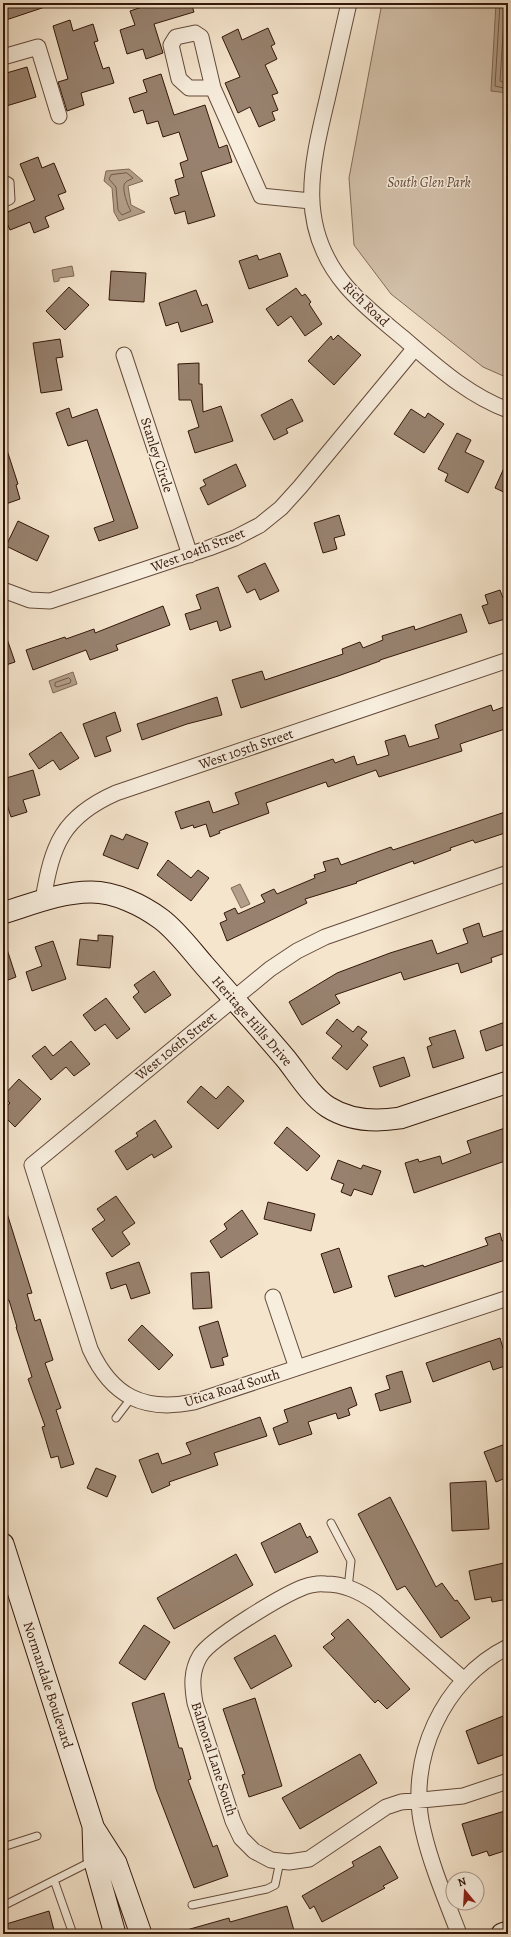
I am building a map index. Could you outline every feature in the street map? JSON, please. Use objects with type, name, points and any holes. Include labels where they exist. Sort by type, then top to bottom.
[{"type":"street","name":"Rich Road","points":[[350,3],[313,156],[310,183],[311,201],[318,238],[330,263],[345,285],[365,306],[445,374],[472,392],[508,410]]},
{"type":"street","points":[[3,57],[38,47],[59,116]]},
{"type":"street","points":[[213,88],[261,196],[311,201]]},
{"type":"street","name":"West 104th Street","points":[[3,590],[30,600],[50,601],[190,555],[235,538],[260,525],[281,508],[300,487],[415,348]]},
{"type":"street","name":"Stanley Circle","points":[[124,355],[190,555]]},
{"type":"street","name":"West 105th Street","points":[[43,900],[48,868],[55,848],[66,830],[80,814],[97,802],[116,793],[508,660]]},
{"type":"street","name":"West 106th Street","points":[[32,1165],[270,968],[297,951],[325,937],[508,873]]},
{"type":"street","name":"Heritage Hills Drive","points":[[3,913],[67,894],[92,892],[117,897],[141,906],[167,924],[326,1106],[344,1115],[362,1120],[375,1121],[400,1118],[508,1082]]},
{"type":"street","name":"Utica Road South","points":[[32,1165],[90,1349],[99,1368],[114,1385],[132,1397],[151,1404],[174,1406],[194,1402],[508,1298]]},
{"type":"street","points":[[273,1297],[297,1368]]},
{"type":"street","name":"Normandale Boulevard","points":[[3,1544],[93,1826],[116,1863],[141,1934]]},
{"type":"street","name":"Balmoral Lane South","points":[[464,1680],[375,1602],[360,1592],[323,1583],[305,1587],[288,1594],[210,1643],[200,1656],[194,1671],[192,1687],[195,1703],[233,1821],[241,1838],[254,1851],[271,1860],[290,1862],[309,1859],[386,1807],[401,1802],[463,1796],[508,1781]]},
{"type":"street","points":[[459,1934],[423,1829],[420,1801],[420,1771],[428,1743],[439,1715],[464,1680],[493,1656],[508,1647]]},
{"type":"street","name":"Normandale Boulevard","points":[[93,1826],[94,1859],[115,1934]]},
{"type":"street","points":[[502,1934],[508,1932]]},
{"type":"lane","points":[[3,178],[10,182],[11,200],[3,204]]},
{"type":"lane","points":[[116,1418],[132,1397]]},
{"type":"lane","points":[[331,1523],[351,1561],[348,1588]]},
{"type":"lane","points":[[3,1846],[37,1836]]},
{"type":"lane","points":[[3,1906],[94,1859]]},
{"type":"lane","points":[[192,1905],[267,1889],[275,1885],[280,1861]]},
{"type":"lane","points":[[54,1880],[73,1934]]},
{"type":"green space","name":"South Glen Park","points":[[382,3],[508,3],[508,378],[483,367],[391,294],[354,245],[349,178]]},
{"type":"water","points":[[496,3],[508,3],[508,93],[491,91]]},
{"type":"water","points":[[129,169],[143,181],[128,186],[131,205],[145,212],[119,221],[114,212],[112,188],[104,181],[106,171]]},
{"type":"water","points":[[72,266],[74,276],[59,278],[59,281],[54,282],[52,270]]},
{"type":"water","points":[[73,672],[77,684],[53,693],[49,681]]},
{"type":"water","points":[[240,884],[250,904],[241,908],[231,888]]},
{"type":"building","points":[[3,3],[50,3],[51,5],[3,21]]},
{"type":"building","points":[[144,3],[191,3],[194,12],[154,24],[163,53],[146,59],[143,49],[127,54],[120,30],[135,25],[130,11],[145,6]]},
{"type":"building","points":[[70,20],[73,31],[93,24],[98,41],[94,42],[103,69],[109,67],[114,83],[81,93],[84,105],[67,111],[58,82],[68,79],[53,26]]},
{"type":"building","points":[[268,28],[275,44],[271,46],[277,59],[265,65],[278,93],[272,95],[278,110],[272,112],[275,120],[259,127],[250,107],[238,113],[225,83],[240,77],[222,37],[238,29],[242,40]]},
{"type":"building","points":[[27,67],[36,97],[3,107],[3,74]]},
{"type":"building","points":[[161,74],[174,115],[205,105],[219,148],[227,145],[232,162],[201,172],[215,216],[188,224],[185,211],[175,214],[170,198],[179,195],[175,180],[184,177],[180,163],[188,160],[179,132],[163,137],[158,121],[147,124],[143,110],[134,113],[129,98],[147,92],[143,80]]},
{"type":"building","points":[[38,157],[42,168],[54,163],[66,192],[58,195],[64,209],[45,217],[49,227],[34,233],[30,222],[10,230],[3,214],[35,200],[20,164]]},
{"type":"building","points":[[280,253],[288,276],[249,289],[239,261],[257,255],[259,260]]},
{"type":"building","points":[[111,271],[146,273],[144,302],[109,300]]},
{"type":"building","points":[[69,287],[89,305],[65,330],[46,311]]},
{"type":"building","points":[[296,288],[302,296],[305,294],[311,302],[309,304],[322,324],[305,336],[291,316],[278,326],[266,309]]},
{"type":"building","points":[[196,290],[202,306],[207,304],[213,322],[181,332],[178,322],[166,326],[159,303]]},
{"type":"building","points":[[338,335],[361,355],[334,385],[308,361],[331,336],[333,340]]},
{"type":"building","points":[[60,339],[63,357],[56,358],[62,390],[41,393],[33,343]]},
{"type":"building","points":[[199,363],[199,384],[202,384],[203,412],[221,406],[233,441],[195,453],[188,431],[199,427],[191,400],[179,400],[178,364]]},
{"type":"building","points":[[292,399],[303,421],[286,429],[288,433],[274,440],[261,415]]},
{"type":"building","points":[[69,408],[72,418],[97,409],[138,528],[99,541],[94,528],[114,521],[87,440],[68,446],[56,413]]},
{"type":"building","points":[[411,409],[425,418],[428,413],[444,424],[424,453],[394,434]]},
{"type":"building","points":[[457,433],[471,440],[465,452],[484,461],[468,493],[445,481],[448,474],[438,469]]},
{"type":"building","points":[[3,444],[5,444],[18,484],[16,485],[20,499],[3,505]]},
{"type":"building","points":[[508,459],[508,494],[495,488]]},
{"type":"building","points":[[236,464],[246,486],[208,505],[200,488],[206,485],[203,480]]},
{"type":"building","points":[[339,515],[345,535],[334,538],[337,549],[323,553],[314,523]]},
{"type":"building","points":[[18,521],[49,536],[37,561],[6,546]]},
{"type":"building","points":[[265,563],[279,591],[260,600],[255,589],[247,593],[238,576]]},
{"type":"building","points":[[218,587],[231,627],[220,631],[217,621],[190,630],[185,614],[201,609],[196,595]]},
{"type":"building","points":[[500,590],[503,598],[508,596],[508,618],[489,624],[482,606],[488,604],[485,595]]},
{"type":"building","points":[[163,606],[170,625],[116,645],[118,650],[90,660],[86,650],[33,670],[26,650],[65,637],[66,639],[94,629],[95,633]]},
{"type":"building","points":[[461,614],[467,632],[241,708],[232,680],[262,671],[265,680],[343,654],[342,649],[360,642],[363,648],[383,640],[382,636],[414,626],[415,630]]},
{"type":"building","points":[[3,633],[5,633],[15,662],[3,666]]},
{"type":"building","points":[[217,697],[222,715],[187,724],[142,740],[137,724]]},
{"type":"building","points":[[491,705],[493,711],[506,706],[508,714],[508,728],[460,744],[462,751],[379,777],[376,770],[328,787],[326,782],[266,803],[269,813],[219,831],[220,833],[210,837],[206,824],[194,828],[193,825],[181,829],[175,812],[209,801],[213,813],[239,804],[235,793],[333,759],[335,763],[354,756],[357,765],[389,755],[385,741],[405,735],[409,747],[439,738],[435,725]]},
{"type":"building","points":[[115,712],[121,731],[106,737],[111,751],[95,757],[83,724]]},
{"type":"building","points":[[61,732],[79,758],[60,770],[53,760],[39,769],[29,754]]},
{"type":"building","points":[[33,770],[40,795],[23,800],[27,812],[11,817],[3,792],[3,779]]},
{"type":"building","points":[[508,811],[508,832],[475,843],[473,840],[450,848],[451,850],[414,864],[413,861],[356,882],[357,883],[305,899],[307,903],[227,941],[220,923],[227,920],[224,913],[235,908],[238,914],[265,902],[261,895],[274,889],[277,894],[315,878],[314,875],[326,871],[323,862],[338,858],[341,865],[391,847],[393,850]]},
{"type":"building","points":[[126,834],[148,843],[138,869],[103,855],[111,835],[123,840]]},
{"type":"building","points":[[168,860],[191,878],[198,870],[209,878],[191,901],[157,875]]},
{"type":"building","points":[[479,923],[483,937],[508,929],[508,952],[491,958],[492,962],[461,973],[458,963],[404,980],[401,972],[335,995],[340,1003],[302,1025],[289,1002],[337,973],[390,953],[432,940],[437,954],[468,943],[463,929]]},
{"type":"building","points":[[98,935],[113,936],[110,968],[77,965],[80,939],[98,941]]},
{"type":"building","points":[[53,941],[66,979],[32,991],[26,972],[42,966],[35,947]]},
{"type":"building","points":[[3,943],[5,943],[16,977],[3,982]]},
{"type":"building","points":[[154,971],[171,995],[145,1013],[133,997],[139,992],[134,985]]},
{"type":"building","points":[[106,998],[130,1029],[117,1039],[105,1024],[95,1031],[83,1015]]},
{"type":"building","points":[[337,1019],[353,1032],[358,1026],[367,1032],[361,1039],[368,1045],[347,1070],[332,1058],[342,1046],[326,1033]]},
{"type":"building","points":[[508,1021],[508,1043],[486,1051],[480,1031]]},
{"type":"building","points":[[455,1030],[464,1058],[433,1068],[427,1047],[432,1045],[429,1038]]},
{"type":"building","points":[[71,1041],[90,1064],[74,1076],[66,1067],[51,1080],[32,1056],[45,1046],[53,1056]]},
{"type":"building","points":[[404,1057],[410,1076],[380,1087],[373,1067]]},
{"type":"building","points":[[19,1079],[41,1099],[15,1127],[3,1115],[3,1110],[10,1103],[3,1096]]},
{"type":"building","points":[[201,1086],[216,1099],[228,1086],[244,1101],[218,1129],[187,1102]]},
{"type":"building","points":[[155,1120],[172,1147],[154,1158],[152,1154],[127,1170],[115,1151],[138,1136],[136,1133]]},
{"type":"building","points":[[287,1127],[320,1156],[307,1171],[274,1143]]},
{"type":"building","points":[[508,1127],[508,1160],[414,1193],[405,1163],[418,1159],[419,1162],[440,1156],[442,1164],[471,1153],[467,1141]]},
{"type":"building","points":[[338,1160],[361,1169],[363,1165],[381,1171],[372,1195],[354,1189],[351,1196],[341,1192],[344,1184],[331,1179]]},
{"type":"building","points":[[116,1196],[135,1223],[122,1232],[130,1244],[112,1257],[92,1229],[105,1220],[97,1209]]},
{"type":"building","points":[[268,1202],[315,1214],[311,1231],[264,1219]]},
{"type":"building","points":[[3,1210],[6,1210],[32,1293],[27,1294],[35,1321],[40,1319],[53,1360],[45,1363],[61,1408],[56,1410],[74,1464],[61,1468],[58,1456],[51,1458],[42,1427],[45,1426],[28,1379],[32,1377],[9,1300],[3,1302]]},
{"type":"building","points":[[242,1210],[258,1234],[221,1258],[210,1241],[227,1229],[224,1224]]},
{"type":"building","points":[[500,1233],[502,1241],[508,1239],[508,1259],[395,1297],[388,1276],[423,1265],[424,1267],[488,1245],[485,1238]]},
{"type":"building","points":[[339,1248],[352,1287],[334,1293],[321,1254]]},
{"type":"building","points":[[139,1262],[150,1293],[131,1299],[126,1284],[111,1289],[106,1273]]},
{"type":"building","points":[[209,1272],[212,1308],[193,1309],[191,1273]]},
{"type":"building","points":[[218,1321],[228,1356],[222,1358],[224,1365],[211,1368],[199,1327]]},
{"type":"building","points":[[142,1325],[173,1355],[159,1370],[128,1340]]},
{"type":"building","points":[[500,1338],[508,1365],[493,1370],[490,1361],[433,1382],[426,1363]]},
{"type":"building","points":[[402,1371],[411,1402],[380,1411],[375,1394],[390,1389],[386,1376]]},
{"type":"building","points":[[351,1387],[357,1405],[348,1409],[350,1415],[338,1419],[336,1413],[308,1422],[312,1434],[279,1445],[273,1428],[288,1422],[284,1410]]},
{"type":"building","points":[[260,1417],[267,1436],[214,1453],[218,1465],[169,1482],[170,1485],[152,1493],[139,1460],[158,1453],[162,1464],[191,1454],[186,1443]]},
{"type":"building","points":[[508,1443],[508,1477],[496,1482],[484,1452]]},
{"type":"building","points":[[96,1468],[116,1476],[107,1497],[87,1488]]},
{"type":"building","points":[[486,1481],[489,1529],[452,1531],[450,1483]]},
{"type":"building","points":[[390,1497],[436,1587],[442,1583],[470,1618],[441,1638],[405,1586],[397,1590],[358,1514]]},
{"type":"building","points":[[300,1523],[307,1538],[310,1536],[318,1552],[275,1573],[261,1543]]},
{"type":"building","points":[[236,1554],[253,1585],[174,1629],[157,1598]]},
{"type":"building","points":[[508,1562],[508,1599],[492,1602],[491,1597],[475,1600],[469,1571]]},
{"type":"building","points":[[348,1619],[410,1689],[387,1709],[378,1700],[375,1703],[323,1647],[335,1638],[331,1634]]},
{"type":"building","points":[[144,1625],[170,1642],[145,1680],[119,1663]]},
{"type":"building","points":[[275,1635],[292,1666],[251,1689],[234,1658]]},
{"type":"building","points":[[164,1693],[179,1748],[182,1748],[191,1779],[188,1780],[213,1847],[217,1845],[228,1876],[194,1888],[156,1789],[132,1703]]},
{"type":"building","points":[[255,1698],[282,1786],[249,1797],[242,1775],[245,1774],[223,1709]]},
{"type":"building","points":[[508,1714],[508,1753],[478,1764],[466,1731]]},
{"type":"building","points":[[360,1754],[377,1783],[300,1829],[282,1798]]},
{"type":"building","points":[[508,1810],[508,1848],[503,1849],[504,1851],[489,1856],[487,1851],[472,1856],[462,1824]]},
{"type":"building","points":[[380,1846],[398,1878],[383,1886],[385,1888],[322,1922],[314,1906],[310,1909],[302,1896],[354,1866],[352,1862]]},
{"type":"building","points":[[287,1906],[295,1934],[184,1934],[183,1931],[229,1918],[230,1922]]},
{"type":"building","points":[[49,1911],[55,1934],[3,1934],[3,1925]]}]
